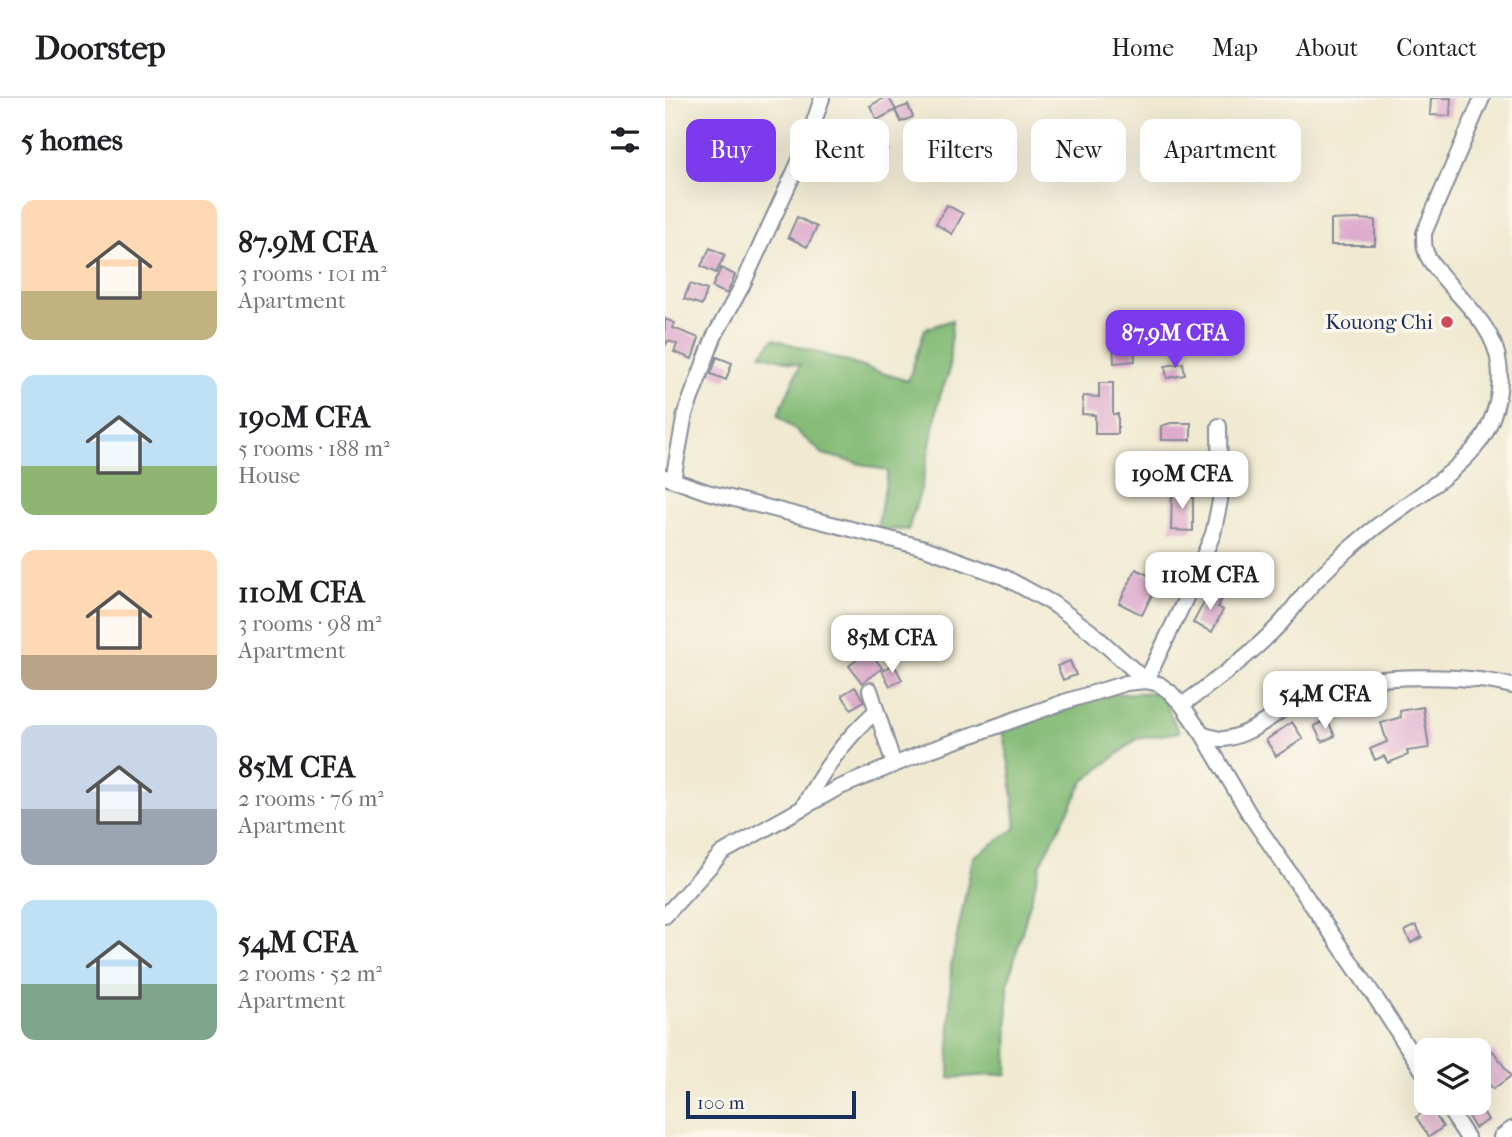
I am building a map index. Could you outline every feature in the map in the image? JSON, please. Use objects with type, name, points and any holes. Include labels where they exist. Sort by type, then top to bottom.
[{"type":"street","points":[[822,98],[806,149],[742,286],[714,337],[685,414],[669,478],[707,492],[925,548],[1004,577],[1052,603],[1090,631],[1146,681]]},
{"type":"street","points":[[1182,705],[1259,645],[1336,562],[1391,515],[1459,464],[1475,449],[1484,434],[1498,392],[1499,365],[1494,343],[1480,320],[1431,261],[1425,249],[1424,233],[1482,98]]},
{"type":"street","points":[[1146,681],[1180,612],[1213,534],[1220,492],[1219,426]]},
{"type":"street","points":[[1203,735],[1222,739],[1234,737],[1265,722],[1306,695],[1324,688],[1433,678],[1512,686]]},
{"type":"street","points":[[665,916],[722,852],[838,788],[1064,702],[1126,683],[1146,681],[1159,684],[1182,705],[1250,815],[1414,1057]]},
{"type":"street","points":[[870,690],[894,765]]},
{"type":"street","points":[[803,808],[837,751],[850,734],[875,712]]},
{"type":"street","points":[[1453,1115],[1467,1137]]},
{"type":"street","points":[[1501,1137],[1512,1129]]},
{"type":"green space","points":[[952,320],[949,372],[940,396],[921,489],[908,530],[877,529],[888,471],[823,454],[778,415],[800,365],[761,354],[774,339],[908,381],[925,329]]},
{"type":"green space","points":[[1160,692],[1179,732],[1137,739],[1084,781],[1041,863],[1008,983],[1007,1074],[949,1078],[951,966],[973,857],[1016,828],[1010,769],[1001,725],[1090,695]]},
{"type":"building","points":[[889,98],[896,110],[876,119],[870,106]]},
{"type":"building","points":[[1431,98],[1451,98],[1450,116],[1430,115]]},
{"type":"building","points":[[908,105],[913,117],[901,122],[895,110]]},
{"type":"building","points":[[947,205],[963,214],[952,234],[936,224]]},
{"type":"building","points":[[797,217],[817,227],[807,247],[788,237]]},
{"type":"building","points":[[1331,220],[1375,220],[1375,245],[1331,245]]},
{"type":"building","points":[[710,248],[725,255],[716,273],[701,266]]},
{"type":"building","points":[[721,268],[735,275],[727,294],[712,287]]},
{"type":"building","points":[[690,284],[707,290],[702,305],[684,299]]},
{"type":"building","points":[[665,319],[675,323],[673,328],[699,338],[692,359],[674,352],[677,344],[668,341],[665,346]]},
{"type":"building","points":[[1134,343],[1135,361],[1114,363],[1113,345]]},
{"type":"building","points":[[717,357],[732,363],[726,380],[711,374]]},
{"type":"building","points":[[1183,363],[1185,375],[1167,378],[1165,366]]},
{"type":"building","points":[[1099,383],[1113,383],[1113,414],[1118,414],[1118,434],[1095,434],[1095,415],[1082,414],[1083,396],[1099,397]]},
{"type":"building","points":[[1191,423],[1191,440],[1161,440],[1161,426]]},
{"type":"building","points":[[1193,491],[1193,531],[1171,530],[1172,492]]},
{"type":"building","points":[[1136,569],[1159,581],[1142,615],[1119,603]]},
{"type":"building","points":[[1211,589],[1223,595],[1218,607],[1223,610],[1212,632],[1193,623]]},
{"type":"building","points":[[869,650],[882,668],[862,683],[849,666]]},
{"type":"building","points":[[1070,661],[1076,675],[1063,680],[1057,666]]},
{"type":"building","points":[[894,664],[902,680],[890,686],[882,671]]},
{"type":"building","points":[[855,687],[864,701],[851,709],[842,695]]},
{"type":"building","points":[[1423,707],[1429,748],[1407,751],[1408,755],[1388,763],[1384,756],[1375,760],[1370,749],[1387,742],[1381,723],[1401,717],[1400,711]]},
{"type":"building","points":[[1327,719],[1335,736],[1322,742],[1314,726]]},
{"type":"building","points":[[1292,722],[1303,739],[1276,756],[1266,740]]},
{"type":"building","points":[[1416,925],[1422,937],[1411,943],[1405,931]]},
{"type":"building","points":[[1493,1051],[1511,1076],[1493,1089],[1491,1086]]},
{"type":"building","points":[[1435,1115],[1443,1127],[1429,1137],[1416,1117]]},
{"type":"building","points":[[1467,1115],[1485,1115],[1488,1120],[1475,1128]]},
{"type":"place","name":"Kouong Chi","points":[[1447,322]]}]
